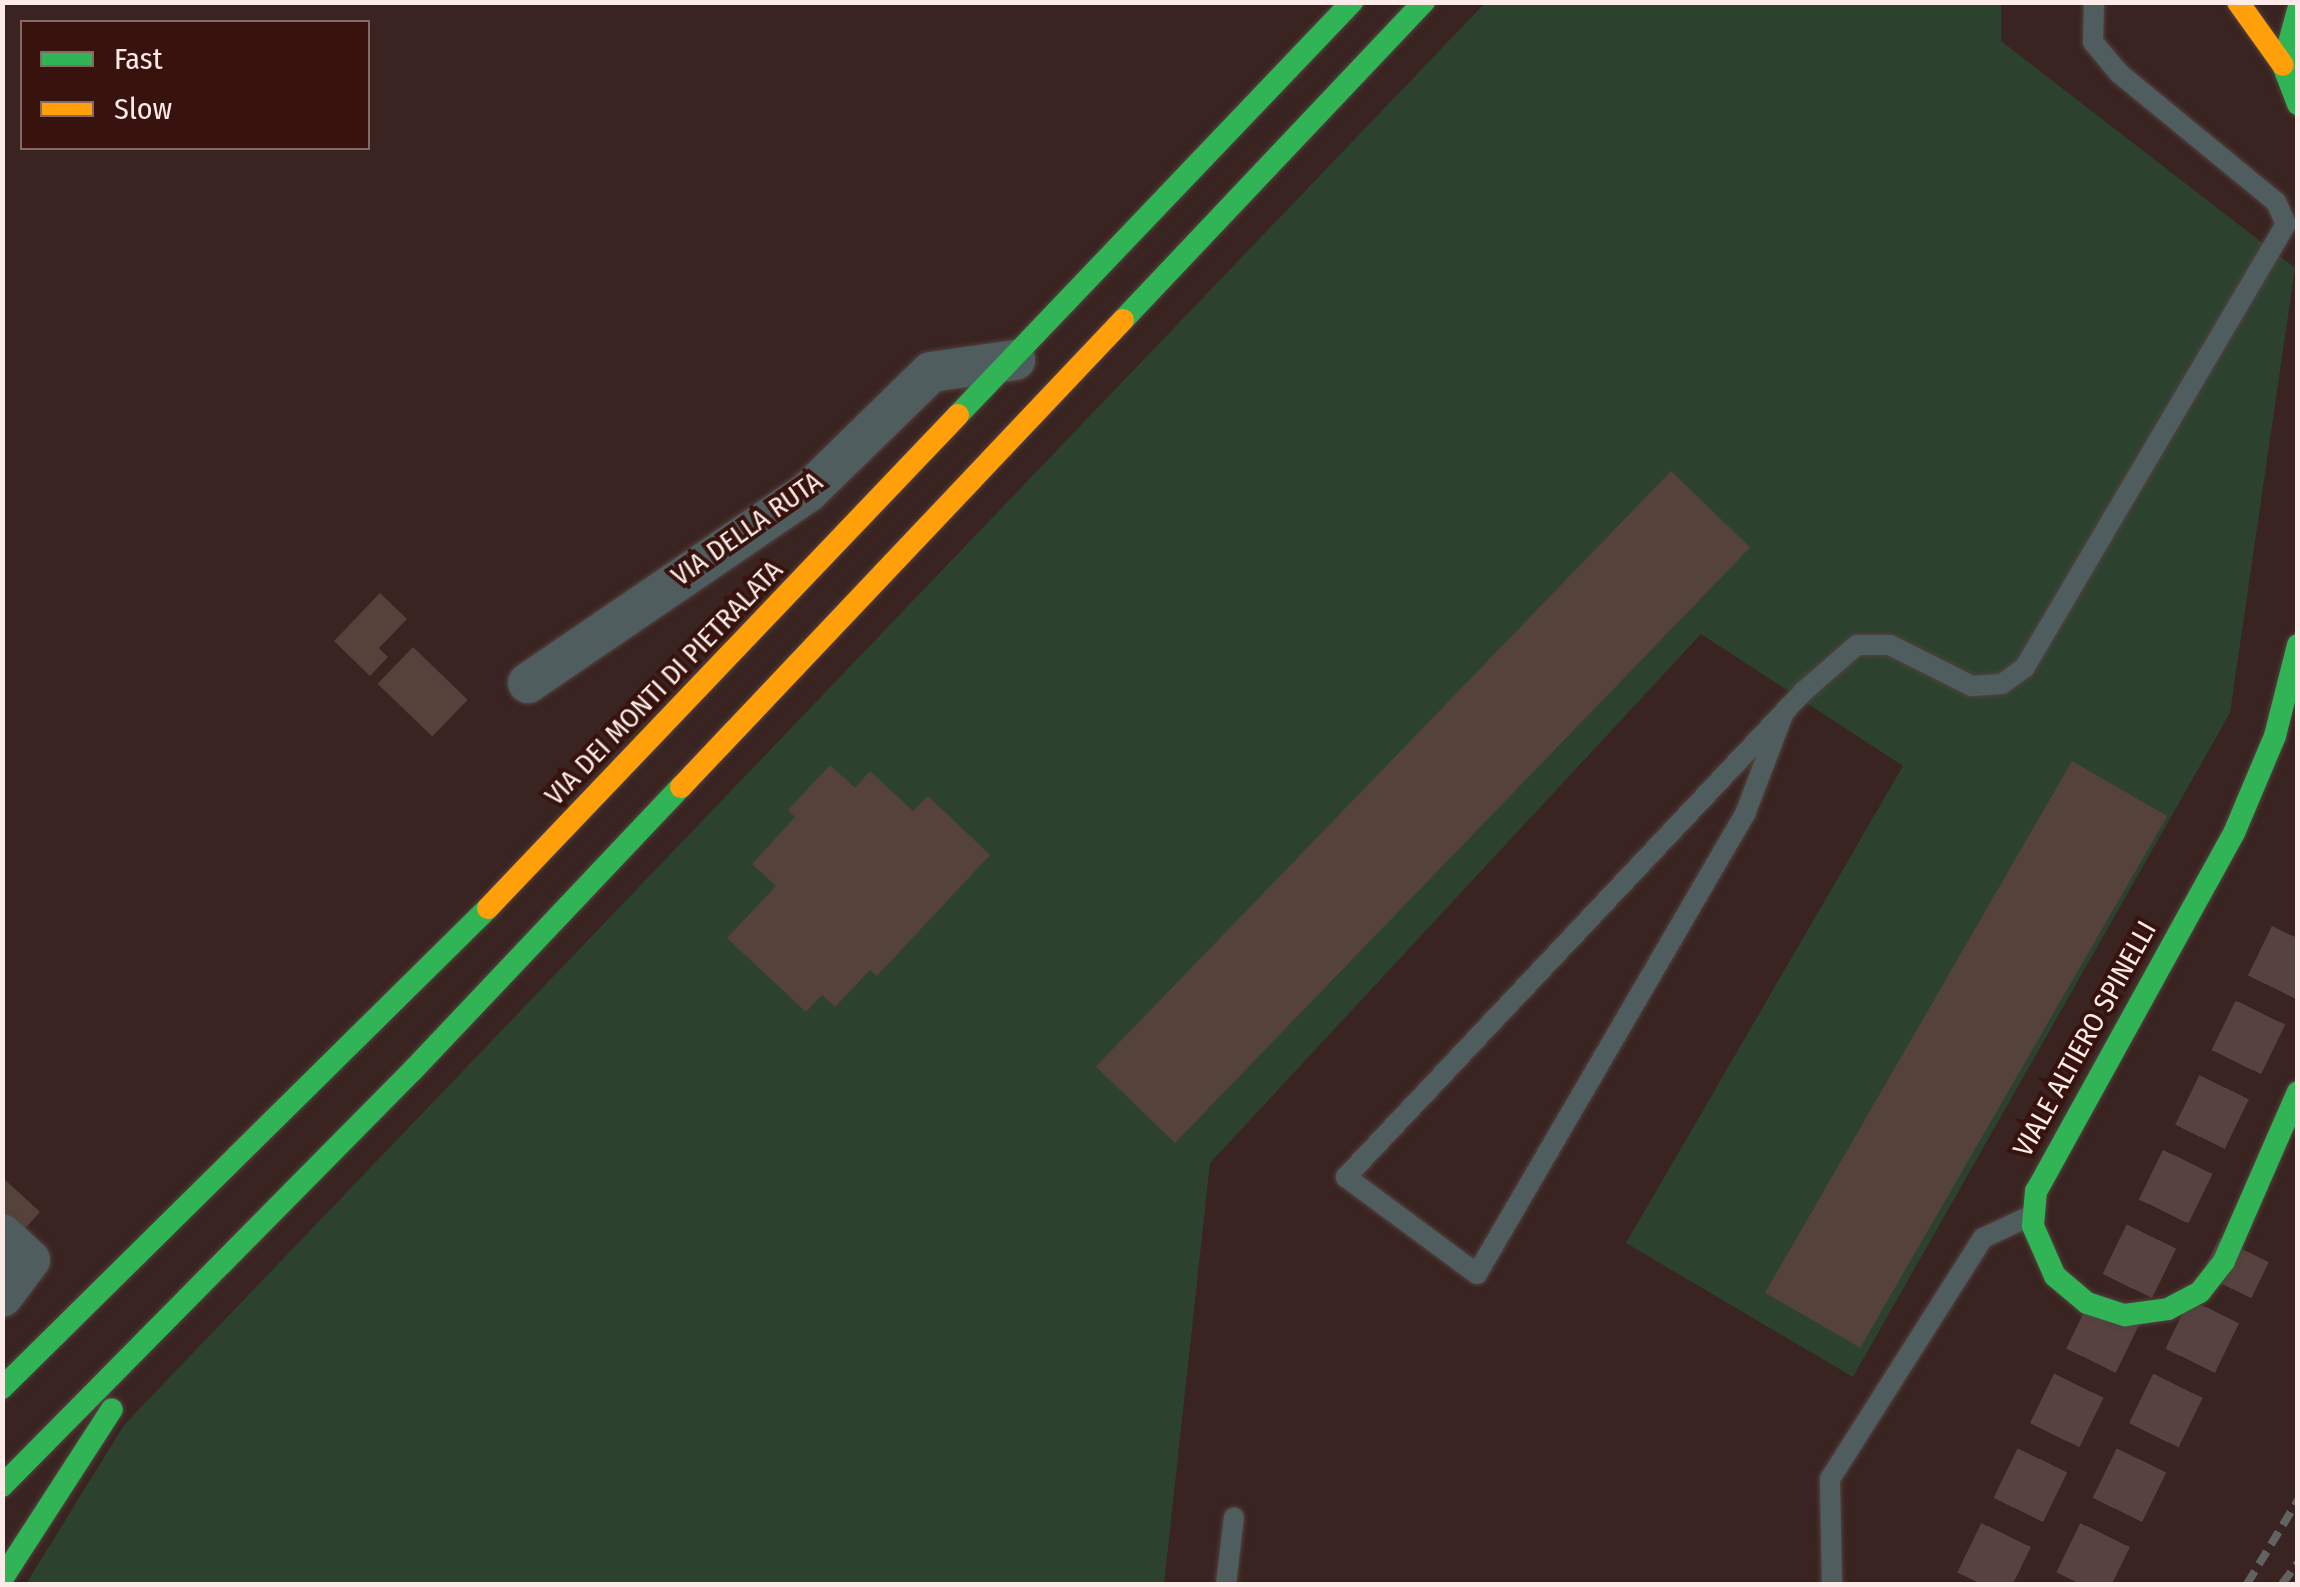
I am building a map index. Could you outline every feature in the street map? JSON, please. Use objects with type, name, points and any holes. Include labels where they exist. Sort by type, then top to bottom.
[{"type":"street","name":"VIA DEI MONTI DI PIETRALATA","points":[[2,1388],[374,1028],[1015,360],[1352,2]]},
{"type":"street","points":[[2,1486],[156,1324],[232,1255],[1424,2]]},
{"type":"street","points":[[2238,2],[2284,65],[2298,104]]},
{"type":"street","points":[[2284,65],[2298,10]]},
{"type":"street","name":"VIA DELLA RUTA","points":[[528,683],[807,493],[931,372],[1015,360]]},
{"type":"street","name":"VIALE ALTIERO SPINELLI","points":[[2034,1214],[2036,1191],[2070,1121],[2234,833],[2275,736],[2298,644]]},
{"type":"street","points":[[2034,1214],[2047,1264],[2086,1303],[2137,1316],[2184,1302],[2224,1261],[2298,1092]]},
{"type":"street","points":[[2,1234],[30,1260],[2,1297]]},
{"type":"street","points":[[2,1578],[95,1432],[232,1255]]},
{"type":"lane","points":[[1784,712],[1745,814],[1476,1274],[1346,1177],[1784,712],[1857,645],[1890,645],[1972,686],[2002,684],[2025,667],[2286,224],[2276,202],[2119,73],[2093,42],[2094,2]]},
{"type":"lane","points":[[1832,1584],[1830,1479],[1982,1238],[2034,1214]]},
{"type":"lane","points":[[1226,1584],[1234,1517]]},
{"type":"green space","points":[[1485,3],[2001,3],[2001,41],[2295,268],[2230,713],[1853,1377],[1626,1243],[1903,766],[1701,634],[1210,1163],[1164,1584],[26,1584],[124,1425]]},
{"type":"building","points":[[1671,471],[1750,547],[1175,1143],[1096,1067]]},
{"type":"building","points":[[380,593],[407,619],[379,648],[388,657],[370,676],[334,641]]},
{"type":"building","points":[[413,647],[468,700],[432,736],[378,684]]},
{"type":"building","points":[[2072,761],[2167,816],[1860,1348],[1765,1293]]},
{"type":"building","points":[[830,765],[855,788],[870,771],[913,811],[928,796],[990,855],[877,976],[870,970],[835,1007],[822,995],[806,1012],[727,938],[776,886],[752,864],[795,817],[788,810]]},
{"type":"building","points":[[2,1177],[40,1212],[20,1234],[2,1218]]},
{"type":"tunnel","points":[[1982,1584],[2298,935]]},
{"type":"tunnel","points":[[2081,1584],[2244,1250]]},
{"type":"railway","points":[[2247,1584],[2298,1500]]},
{"type":"railway","points":[[2282,1584],[2298,1563]]},
{"type":"traffic: fast","points":[[958,415],[1352,2]]},
{"type":"traffic: fast","points":[[1123,320],[1424,2]]},
{"type":"traffic: fast","points":[[2298,10],[2283,65],[2298,104]]},
{"type":"traffic: fast","points":[[2298,645],[2275,736],[2234,833],[2036,1191],[2033,1226],[2055,1276],[2087,1303],[2125,1315],[2168,1309],[2200,1292],[2224,1261],[2298,1092]]},
{"type":"traffic: fast","points":[[2,1486],[414,1069],[681,787]]},
{"type":"traffic: fast","points":[[2,1388],[488,908]]},
{"type":"traffic: fast","points":[[2,1579],[112,1409]]},
{"type":"traffic: slow","points":[[2238,2],[2283,65]]},
{"type":"traffic: slow","points":[[681,787],[1123,320]]},
{"type":"traffic: slow","points":[[488,908],[958,415]]}]
